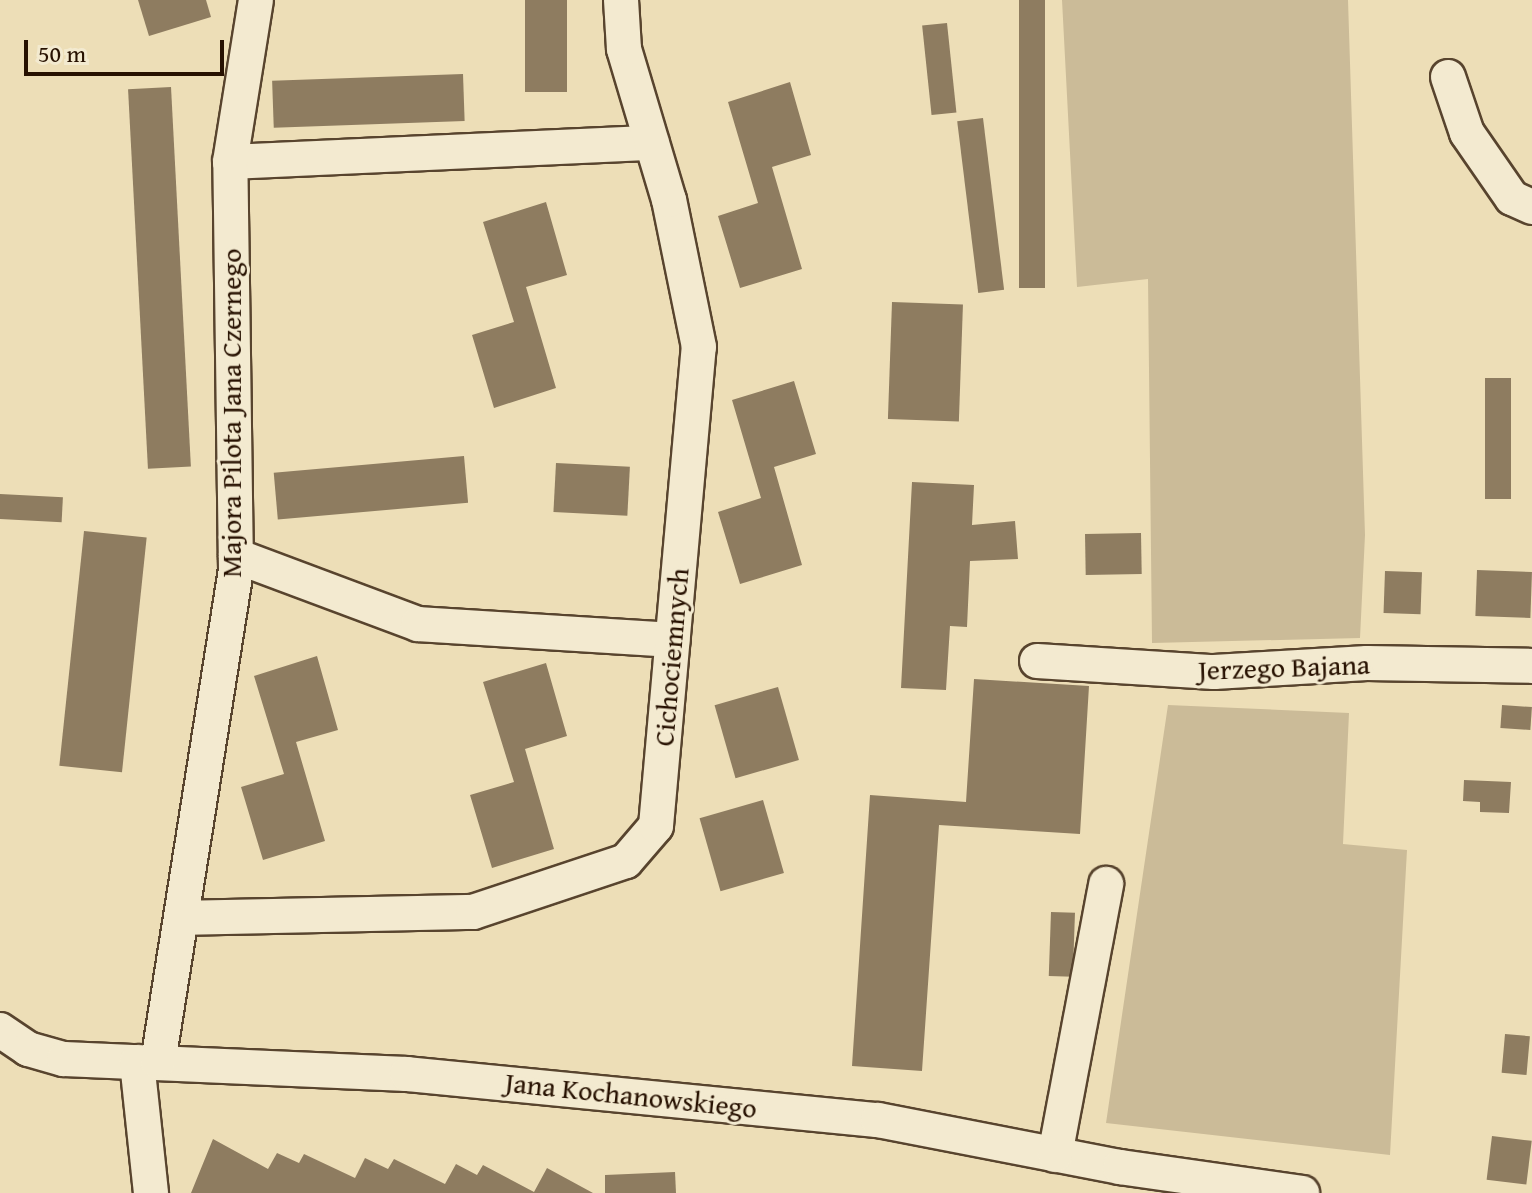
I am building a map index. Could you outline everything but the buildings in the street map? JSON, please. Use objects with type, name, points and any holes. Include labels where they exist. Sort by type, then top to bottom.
[{"type":"street","name":"Majora Pilota Jana Czernego","points":[[147,1062],[182,918],[236,556],[230,162],[256,0]]},
{"type":"street","name":"Cichociemnych","points":[[182,918],[473,912],[626,861],[656,826],[699,347],[652,143],[624,49],[621,0]]},
{"type":"street","points":[[1448,77],[1467,133],[1512,198],[1532,207]]},
{"type":"street","points":[[230,162],[652,143]]},
{"type":"street","points":[[236,556],[418,624],[672,640]]},
{"type":"street","name":"Jerzego Bajana","points":[[1037,661],[1214,672],[1367,663],[1532,666]]},
{"type":"street","points":[[1055,1155],[1106,884]]},
{"type":"street","name":"Jana Kochanowskiego","points":[[0,1030],[28,1049],[64,1059],[407,1074],[818,1114],[1055,1155],[1117,1180],[1302,1193]]},
{"type":"street","points":[[147,1062],[151,1193]]},
{"type":"shaded area","points":[[1062,0],[1348,0],[1365,535],[1360,638],[1152,643],[1148,279],[1077,287]]},
{"type":"shaded area","points":[[1168,705],[1349,713],[1343,844],[1407,850],[1390,1155],[1106,1123]]}]
